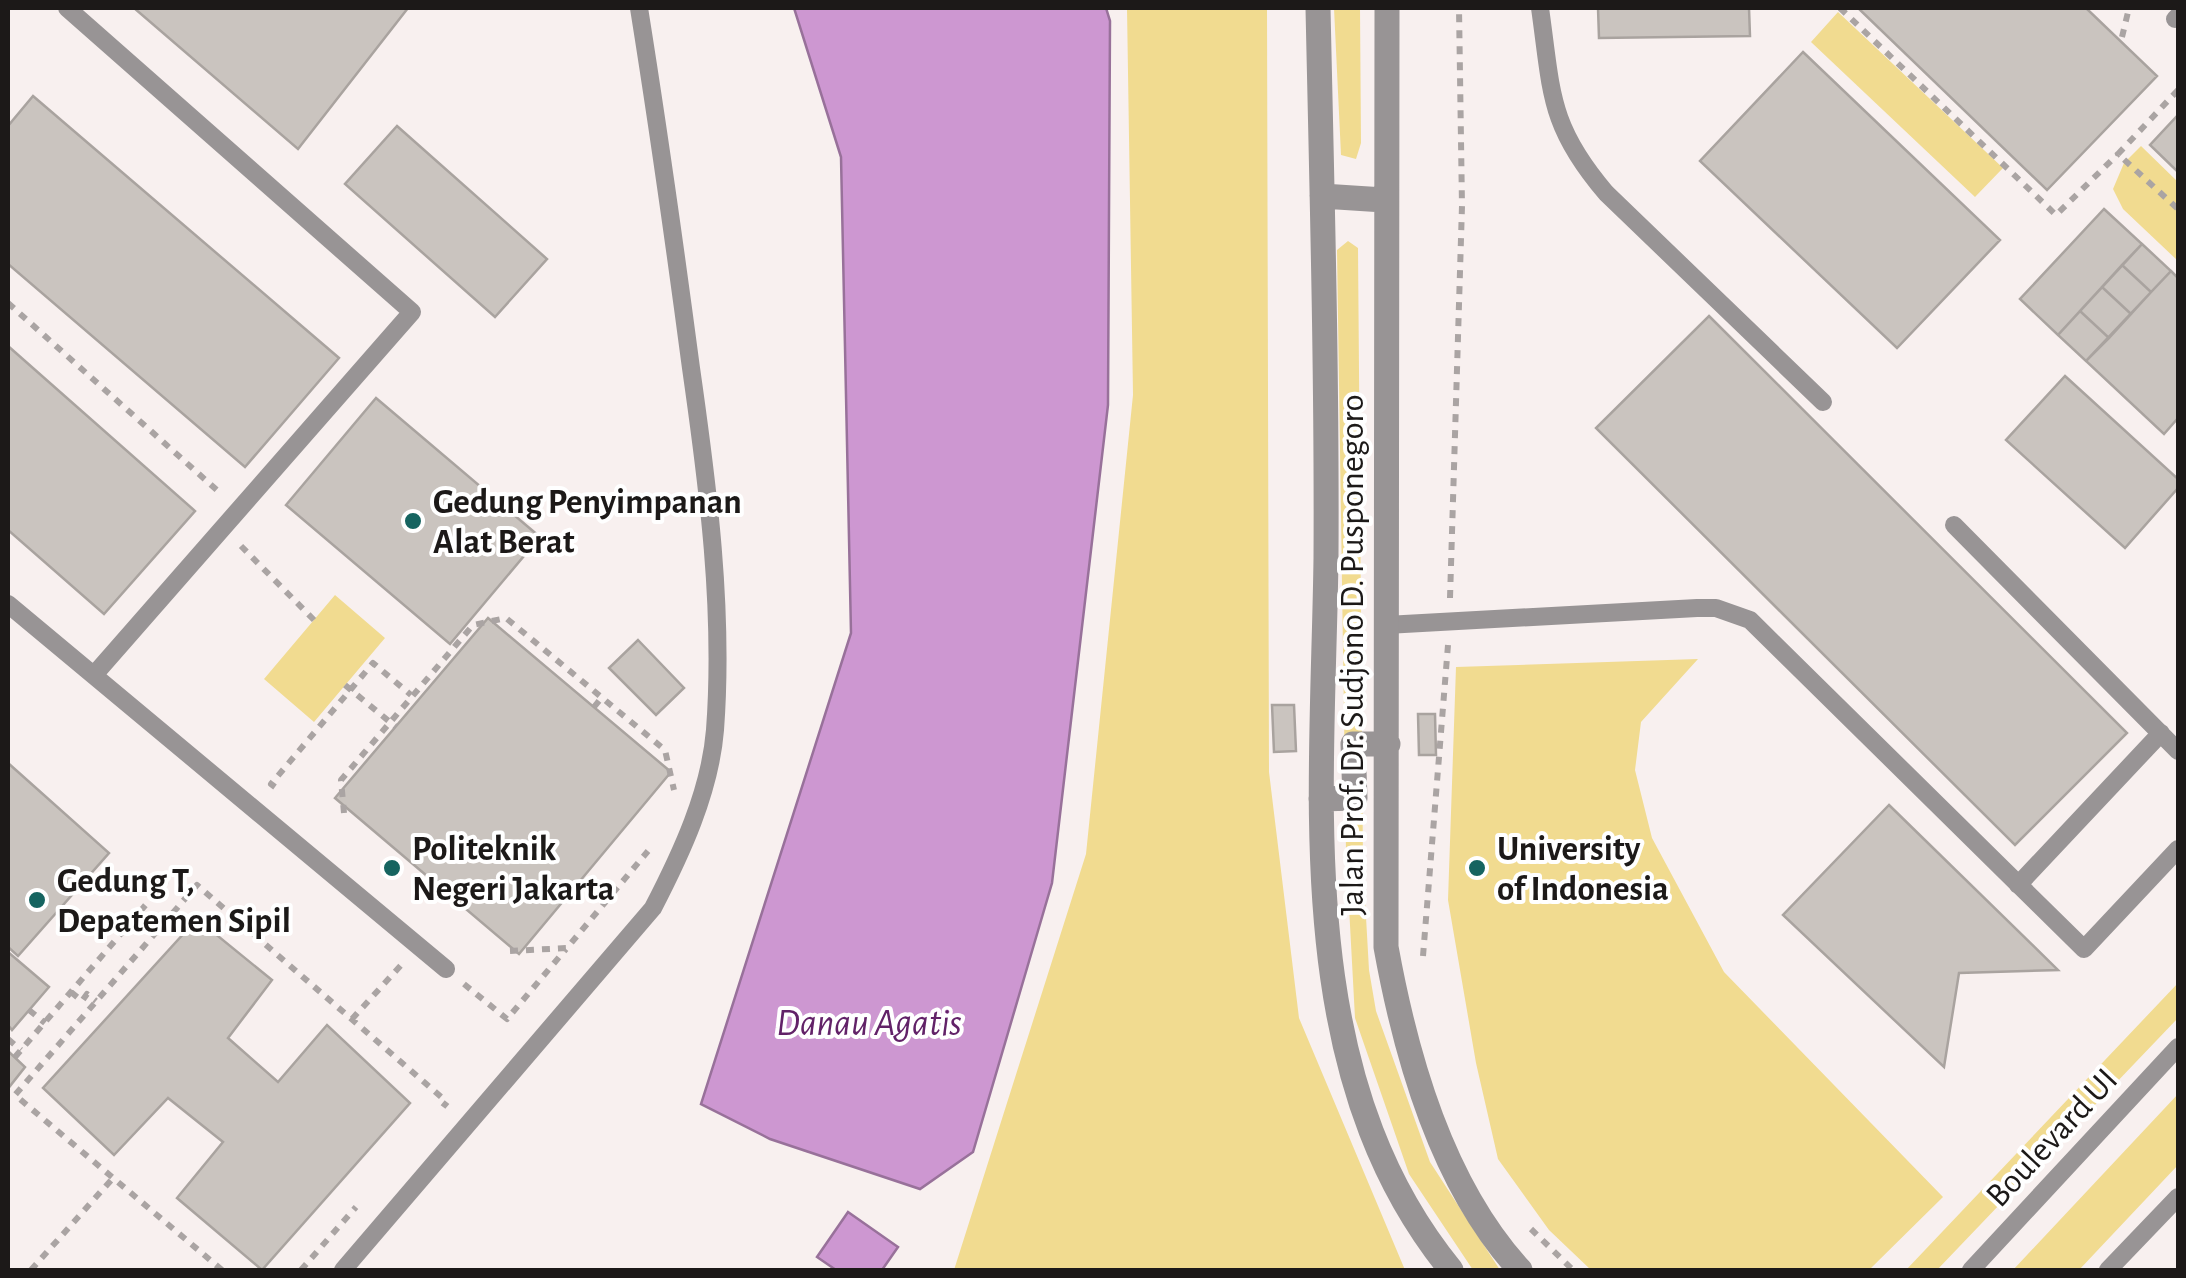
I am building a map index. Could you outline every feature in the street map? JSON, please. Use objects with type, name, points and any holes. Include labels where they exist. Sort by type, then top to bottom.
[{"type":"street","name":"Jalan Prof. Dr. Sudjono D. Pusponegoro","points":[[1318,8],[1326,560],[1320,799],[1330,947],[1345,1042],[1370,1126],[1395,1183],[1451,1270]]},
{"type":"street","name":"Jalan Prof. Dr. Sudjono D. Pusponegoro","points":[[1388,8],[1384,200],[1386,946],[1400,1026],[1423,1100],[1455,1170],[1520,1270]]},
{"type":"street","points":[[1322,196],[1384,200]]},
{"type":"street","points":[[1320,799],[1354,798],[1353,744],[1388,744]]},
{"type":"lane","points":[[67,8],[412,312],[94,674]]},
{"type":"lane","points":[[343,1270],[521,1068],[653,908],[677,862],[705,782],[714,732],[716,632],[708,488],[638,8]]},
{"type":"lane","points":[[1540,8],[1557,122],[1578,160],[1606,193],[1823,402]]},
{"type":"lane","points":[[1954,525],[2178,752]]},
{"type":"lane","points":[[8,604],[446,969]]},
{"type":"lane","points":[[1386,626],[1698,608],[1736,613],[1750,620],[2084,950],[2178,849]]},
{"type":"lane","points":[[2018,884],[2160,734]]},
{"type":"lane","name":"Boulevard UI","points":[[1971,1270],[2178,1047]]},
{"type":"lane","points":[[2108,1270],[2178,1197]]},
{"type":"path","points":[[1424,964],[1449,625],[1462,206],[1459,8]]},
{"type":"path","points":[[1840,8],[2056,214],[2178,90]]},
{"type":"path","points":[[2122,37],[2129,8]]},
{"type":"path","points":[[2118,154],[2178,210]]},
{"type":"path","points":[[8,303],[238,510]]},
{"type":"path","points":[[222,528],[314,620]]},
{"type":"path","points":[[344,813],[341,780],[411,695],[473,625],[506,618],[665,750],[675,798]]},
{"type":"path","points":[[286,796],[271,784],[348,686],[373,663],[411,695]]},
{"type":"path","points":[[348,686],[396,726]]},
{"type":"path","points":[[594,708],[602,697]]},
{"type":"path","points":[[486,1002],[507,1019],[654,844]]},
{"type":"path","points":[[15,1058],[174,872]]},
{"type":"path","points":[[424,893],[437,879]]},
{"type":"path","points":[[222,1270],[15,1094],[197,885],[448,1102],[435,1116]]},
{"type":"path","points":[[352,1019],[418,947]]},
{"type":"path","points":[[510,951],[567,948]]},
{"type":"path","points":[[71,992],[82,1000],[88,994],[96,1001]]},
{"type":"path","points":[[29,1010],[45,1023]]},
{"type":"path","points":[[8,1039],[21,1050]]},
{"type":"path","points":[[31,1270],[113,1178]]},
{"type":"path","points":[[301,1270],[362,1200]]},
{"type":"path","points":[[1522,1217],[1574,1270]]},
{"type":"shaded area","points":[[1127,8],[1267,8],[1269,772],[1299,1018],[1405,1270],[954,1270],[1086,854],[1133,395]]},
{"type":"shaded area","points":[[1334,8],[1360,8],[1361,143],[1356,159],[1341,155]]},
{"type":"shaded area","points":[[1838,12],[2003,168],[1975,197],[1811,42]]},
{"type":"shaded area","points":[[2141,146],[2178,182],[2178,261],[2123,209],[2113,189],[2124,163]]},
{"type":"shaded area","points":[[1348,241],[1358,248],[1363,864],[1369,970],[1376,1011],[1430,1162],[1500,1270],[1473,1270],[1409,1174],[1355,1018],[1346,851],[1337,250]]},
{"type":"shaded area","points":[[335,595],[385,638],[314,722],[264,679]]},
{"type":"shaded area","points":[[1698,659],[1641,722],[1635,770],[1652,838],[1724,972],[1943,1197],[1869,1270],[1591,1270],[1549,1230],[1498,1159],[1476,1063],[1448,900],[1456,667]]},
{"type":"shaded area","points":[[2178,983],[2178,1018],[1937,1270],[1906,1270]]},
{"type":"shaded area","points":[[2178,1094],[2178,1165],[2079,1270],[2013,1270]]},
{"type":"water","name":"Danau Agatis","points":[[794,8],[1106,8],[1110,21],[1108,405],[1052,883],[973,1152],[920,1189],[770,1139],[701,1104],[851,633],[841,157]]},
{"type":"water","points":[[848,1212],[898,1247],[882,1270],[836,1270],[817,1257]]},
{"type":"building","points":[[134,8],[408,8],[298,149]]},
{"type":"building","points":[[1598,8],[1749,8],[1750,36],[1599,38]]},
{"type":"building","points":[[1858,8],[2086,8],[2157,76],[2047,190]]},
{"type":"building","points":[[1803,52],[2000,240],[1897,348],[1700,161]]},
{"type":"building","points":[[33,96],[339,358],[245,467],[8,264],[8,126]]},
{"type":"building","points":[[2178,115],[2178,172],[2150,145]]},
{"type":"building","points":[[397,126],[547,259],[495,317],[345,184]]},
{"type":"building","points":[[2104,209],[2142,244],[2058,335],[2020,299]]},
{"type":"building","points":[[2142,244],[2171,271],[2151,292],[2122,265]]},
{"type":"building","points":[[2122,265],[2151,292],[2131,314],[2102,287]]},
{"type":"building","points":[[2171,271],[2178,278],[2178,418],[2164,434],[2086,361]]},
{"type":"building","points":[[2102,287],[2131,314],[2109,338],[2080,311]]},
{"type":"building","points":[[2080,311],[2109,338],[2086,361],[2058,335]]},
{"type":"building","points":[[1709,316],[2127,733],[2015,845],[1596,428]]},
{"type":"building","points":[[8,346],[195,511],[104,614],[8,530]]},
{"type":"building","points":[[2065,376],[2178,479],[2178,488],[2125,548],[2006,440]]},
{"type":"building","name":"Gedung Penyimpanan Alat Berat","points":[[376,398],[540,537],[450,644],[286,505]]},
{"type":"building","points":[[488,618],[671,772],[519,954],[335,798]]},
{"type":"building","points":[[638,640],[684,688],[656,715],[609,668]]},
{"type":"building","points":[[1272,705],[1294,705],[1296,751],[1274,752]]},
{"type":"building","points":[[1418,714],[1435,714],[1436,755],[1419,755]]},
{"type":"building","name":"Gedung T, Depatemen Sipil","points":[[8,763],[109,853],[18,956],[8,947]]},
{"type":"building","points":[[1889,805],[2058,970],[1959,973],[1944,1067],[1783,915]]},
{"type":"building","points":[[197,919],[272,980],[228,1038],[278,1082],[327,1025],[410,1103],[262,1270],[177,1198],[223,1142],[168,1098],[114,1155],[43,1088]]},
{"type":"building","points":[[8,952],[49,987],[12,1030],[8,1025]]},
{"type":"building","points":[[8,1051],[25,1067],[10,1086],[8,1084]]},
{"type":"place","name":"Gedung Penyimpanan Alat Berat","points":[[413,521]]},
{"type":"place","name":"Politeknik Negeri Jakarta","points":[[392,868]]},
{"type":"place","name":"University of Indonesia","points":[[1477,868]]},
{"type":"place","name":"Gedung T, Depatemen Sipil","points":[[37,900]]}]
